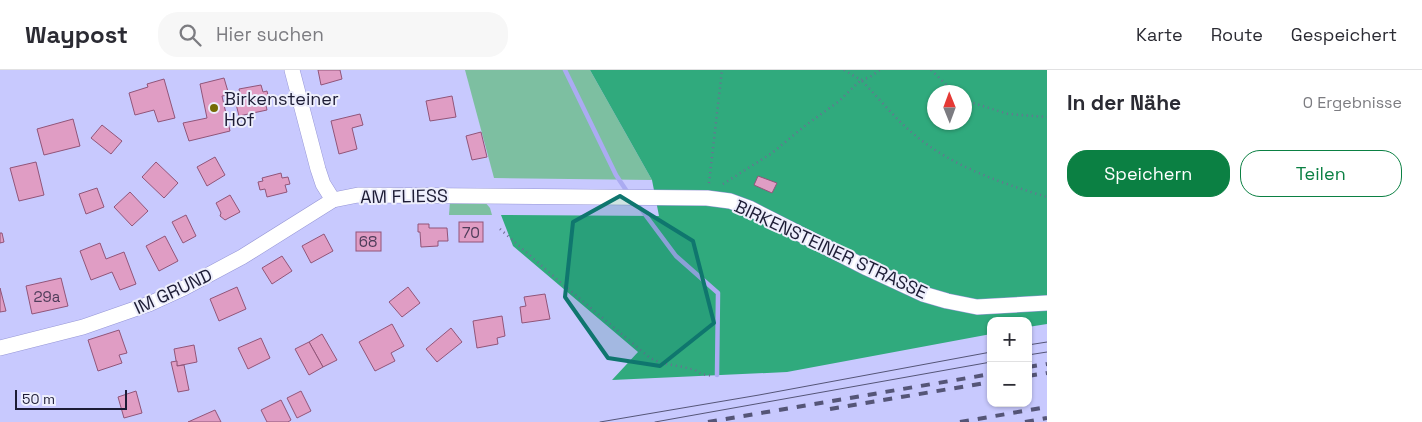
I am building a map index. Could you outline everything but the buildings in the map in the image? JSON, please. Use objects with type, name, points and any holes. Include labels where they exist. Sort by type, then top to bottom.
[{"type":"street","points":[[292,70],[318,169],[323,184],[333,200]]},
{"type":"street","name":"AM FLIESS","points":[[333,200],[358,195],[384,194],[613,197]]},
{"type":"street","name":"BIRKENSTEINER STRASSE","points":[[613,197],[708,194],[749,208],[867,268],[923,294],[977,307],[1047,303]]},
{"type":"street","name":"IM GRUND","points":[[0,348],[83,327],[149,304],[184,288],[242,257],[333,200]]},
{"type":"path","points":[[708,194],[722,70]]},
{"type":"path","points":[[844,70],[861,80],[910,130],[942,154],[996,181],[1047,197]]},
{"type":"path","points":[[708,194],[772,153],[838,102],[861,80],[870,77],[880,70]]},
{"type":"path","points":[[931,70],[947,85]]},
{"type":"path","points":[[972,103],[1008,114],[1047,117]]},
{"type":"path","points":[[500,229],[650,358],[661,363],[684,367],[701,374],[713,376]]},
{"type":"highlighted area","points":[[620,196],[693,241],[714,323],[660,366],[608,358],[565,297],[573,222]]},
{"type":"green space","points":[[465,70],[590,70],[652,180],[494,178]]},
{"type":"green space","points":[[590,70],[1047,70],[1047,324],[1032,326],[1032,317],[987,317],[987,335],[787,372],[612,380],[638,352],[513,246],[501,215],[659,216],[652,180]]},
{"type":"green space","points":[[450,201],[484,201],[490,208],[492,215],[449,215]]},
{"type":"waterway","points":[[565,70],[616,175],[628,193]]},
{"type":"waterway","points":[[635,201],[676,256],[718,293],[717,375]]},
{"type":"tram line","points":[[1032,344],[1047,342]]},
{"type":"tram line","points":[[1032,354],[1047,352]]},
{"type":"tram line","points":[[600,422],[987,353]]},
{"type":"tram line","points":[[655,422],[987,363]]},
{"type":"railway","points":[[1032,366],[1047,364]]},
{"type":"railway","points":[[1032,375],[1047,373]]},
{"type":"railway","points":[[708,422],[987,375]]},
{"type":"railway","points":[[830,409],[987,383]]},
{"type":"railway","points":[[960,422],[1047,407]]},
{"type":"railway","points":[[1025,422],[1047,418]]},
{"type":"place","name":"Birkensteiner Hof","points":[[214,108]]}]
